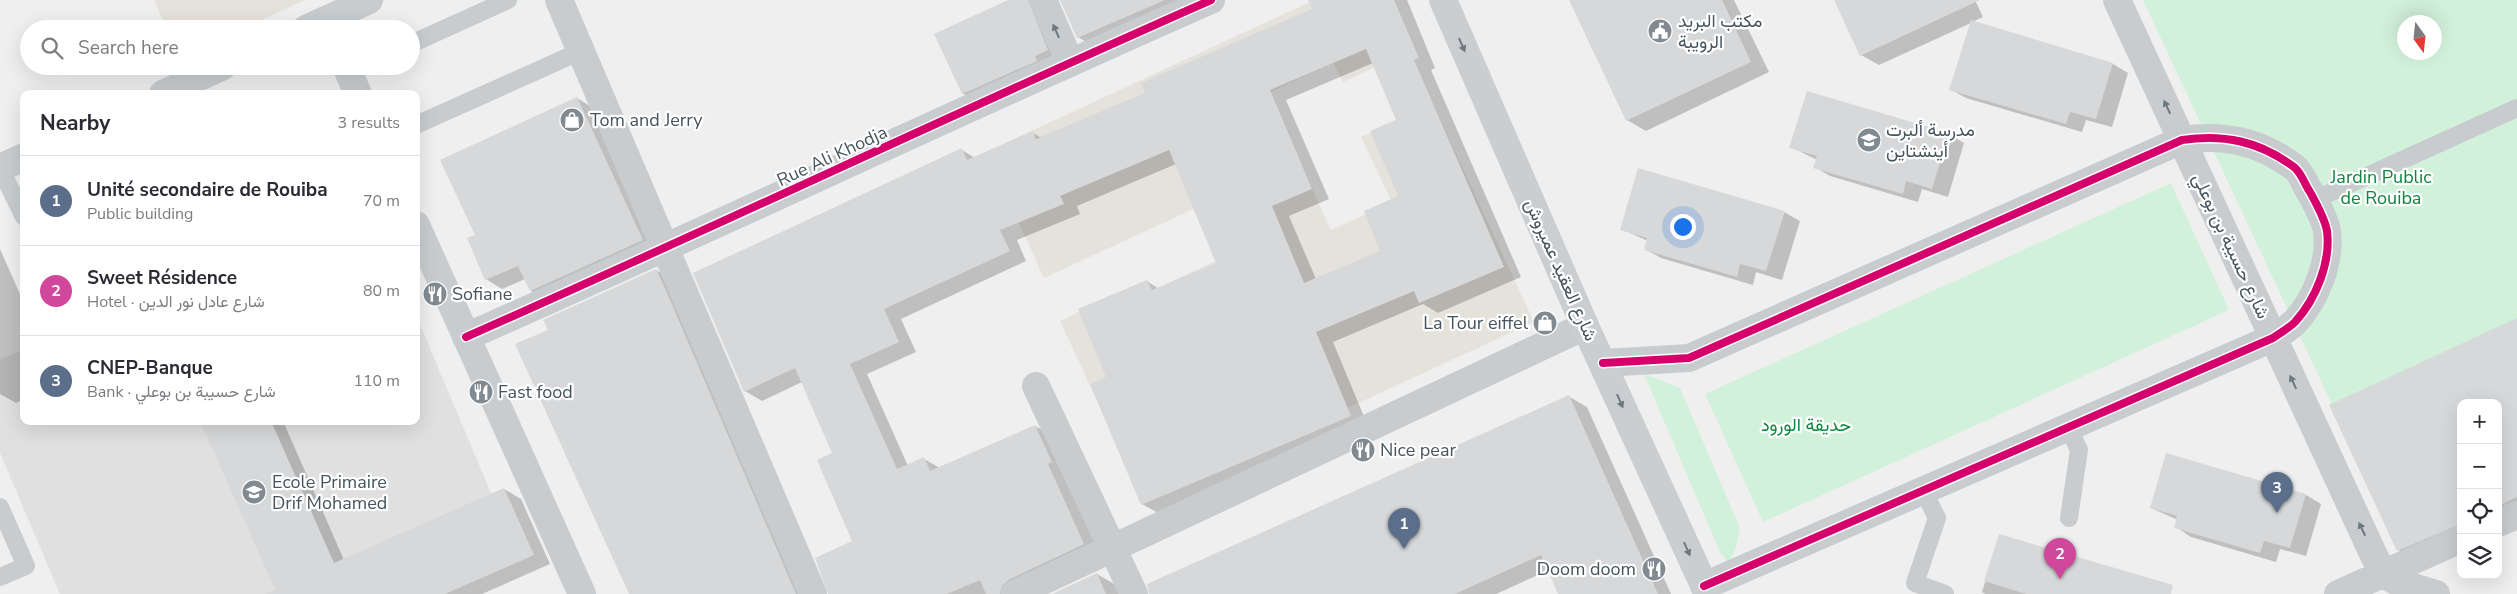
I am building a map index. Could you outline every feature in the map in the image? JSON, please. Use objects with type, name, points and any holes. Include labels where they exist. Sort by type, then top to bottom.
[{"type":"main road","name":"شارع العقيد عميروش","points":[[1443,0],[1585,326],[1706,590]]},
{"type":"street","points":[[331,20],[369,0]]},
{"type":"street","points":[[559,0],[813,594]]},
{"type":"street","points":[[1042,0],[1070,62]]},
{"type":"street","name":"Rue Ali Khodja","points":[[466,337],[667,249],[1070,62],[1211,0]]},
{"type":"street","name":"شارع حسيبة بن بوعلي","points":[[2117,0],[2382,573]]},
{"type":"street","points":[[172,90],[204,75]]},
{"type":"street","points":[[1603,363],[1689,358],[2182,140],[2205,137],[2229,138],[2267,151],[2296,168],[2314,200],[2327,230],[2325,269],[2308,305],[2294,323],[2273,338],[1923,490],[1706,590]]},
{"type":"street","points":[[0,168],[20,159]]},
{"type":"street","points":[[420,234],[582,594]]},
{"type":"street","points":[[1015,594],[1585,326]]},
{"type":"street","points":[[1036,386],[1134,594]]},
{"type":"street","points":[[2502,521],[2517,514]]},
{"type":"street","points":[[2338,594],[2457,541]]},
{"type":"street","points":[[2382,573],[2399,583],[2436,594]]},
{"type":"lane","points":[[420,40],[508,0]]},
{"type":"lane","points":[[420,123],[581,51]]},
{"type":"lane","points":[[2314,200],[2517,108]]},
{"type":"lane","points":[[0,168],[20,209]]},
{"type":"lane","points":[[2068,427],[2079,450],[2069,518]]},
{"type":"lane","points":[[1923,490],[1937,518],[1915,583],[1945,594]]},
{"type":"lane","points":[[0,507],[26,566],[0,577]]},
{"type":"shaded area","points":[[154,0],[305,0],[262,20],[163,20]]},
{"type":"shaded area","points":[[1314,0],[1407,52],[1343,82],[1333,63],[1268,93],[1331,230],[1392,202],[1361,137],[1433,104],[1534,322],[1144,502],[1060,321],[1147,280],[1176,342],[1166,284],[1226,256],[1202,205],[1044,278],[986,152]]},
{"type":"shaded area","name":"Ecole Primaire Drif Mohamed","points":[[420,324],[507,531],[364,594],[60,594],[0,453],[0,360],[20,351],[20,425],[420,425]]},
{"type":"green space","name":"Jardin Public de Rouiba","points":[[2143,0],[2517,0],[2517,436],[2502,410],[2502,399],[2457,399],[2457,408],[2377,501]]},
{"type":"green space","name":"حديقة الورود","points":[[2171,183],[2229,310],[1763,522],[1705,394]]},
{"type":"green space","points":[[1644,374],[1680,388],[1740,528],[1736,548],[1729,564],[1720,552]]},
{"type":"building","points":[[1008,0],[1028,0],[1048,50],[1035,56],[1037,61],[962,94],[934,34]]},
{"type":"building","points":[[1060,0],[1165,0],[1077,38]]},
{"type":"building","points":[[1308,0],[1394,0],[1419,58],[1414,60],[1504,267],[1419,303],[1414,291],[1316,332],[1351,416],[1141,505],[1090,384],[1106,377],[1078,309],[1147,280],[1152,290],[1216,263],[1169,150],[1060,196],[1064,204],[1000,230],[1010,251],[884,309],[899,342],[850,364],[897,469],[924,457],[930,471],[1035,425],[1052,462],[1048,464],[1084,544],[1008,580],[1002,586],[1000,594],[986,594],[980,580],[947,594],[828,594],[815,558],[852,541],[817,460],[832,453],[795,368],[744,392],[693,273],[962,148],[967,160],[1033,131],[1036,139],[1145,93],[1141,83],[1312,9]],"holes":[[[1366,49],[1396,120],[1370,131],[1398,196],[1364,211],[1380,251],[1304,283],[1272,206],[1312,189],[1270,90]]]},
{"type":"building","name":"مكتب البريد الرويبة","points":[[1569,0],[1722,0],[1751,62],[1626,121]]},
{"type":"building","points":[[1834,0],[1980,0],[1860,56]]},
{"type":"building","points":[[1971,20],[2113,63],[2096,119],[2070,112],[2066,124],[1949,90]]},
{"type":"building","name":"مدرسة ألبرت أينشتاين","points":[[1807,91],[1949,133],[1932,189],[1906,181],[1903,194],[1813,168],[1817,156],[1789,148]]},
{"type":"building","points":[[577,97],[643,240],[530,291],[518,266],[485,280],[467,238],[475,235],[440,160]]},
{"type":"building","points":[[1638,168],[1785,211],[1766,271],[1740,264],[1737,277],[1644,250],[1647,238],[1620,230]]},
{"type":"building","points":[[656,269],[796,594],[629,594],[515,344],[548,330],[543,320]]},
{"type":"building","points":[[2517,318],[2517,497],[2502,504],[2502,399],[2457,399],[2457,526],[2397,551],[2329,405]]},
{"type":"building","points":[[1569,395],[1658,594],[1558,594],[1541,555],[1455,594],[1149,594],[1147,584]]},
{"type":"building","points":[[202,425],[273,425],[334,563],[504,488],[534,555],[445,594],[265,594],[275,589]]},
{"type":"building","points":[[2166,453],[2306,494],[2290,548],[2264,541],[2260,553],[2174,528],[2177,516],[2150,508]]},
{"type":"building","points":[[1999,534],[2173,585],[2171,594],[2026,594],[1984,581]]},
{"type":"building","points":[[1097,573],[1106,594],[1052,594]]},
{"type":"cycle path","points":[[466,337],[1211,0]]},
{"type":"cycle path","points":[[1603,363],[1689,358],[2182,140],[2197,138],[2227,139],[2254,145],[2268,151],[2296,169],[2320,211],[2326,226],[2328,243],[2327,255],[2320,279],[2303,313],[2293,324],[2273,338],[1704,586]]},
{"type":"place","name":"مكتب البريد الرويبة","points":[[1660,31]]},
{"type":"place","name":"Tom and Jerry","points":[[572,120]]},
{"type":"place","name":"مدرسة ألبرت أينشتاين","points":[[1869,140]]},
{"type":"place","name":"Sofiane","points":[[435,294]]},
{"type":"place","name":"La Tour eiffel","points":[[1545,323]]},
{"type":"place","name":"Fast food","points":[[481,392]]},
{"type":"place","name":"Nice pear","points":[[1363,450]]},
{"type":"place","name":"Ecole Primaire Drif Mohamed","points":[[254,492]]},
{"type":"place","name":"CNEP-Banque","points":[[2277,513]]},
{"type":"place","name":"Unité secondaire de Rouiba","points":[[1404,549]]},
{"type":"place","name":"Doom doom","points":[[1654,569]]},
{"type":"place","name":"Sweet Résidence","points":[[2060,579]]}]
